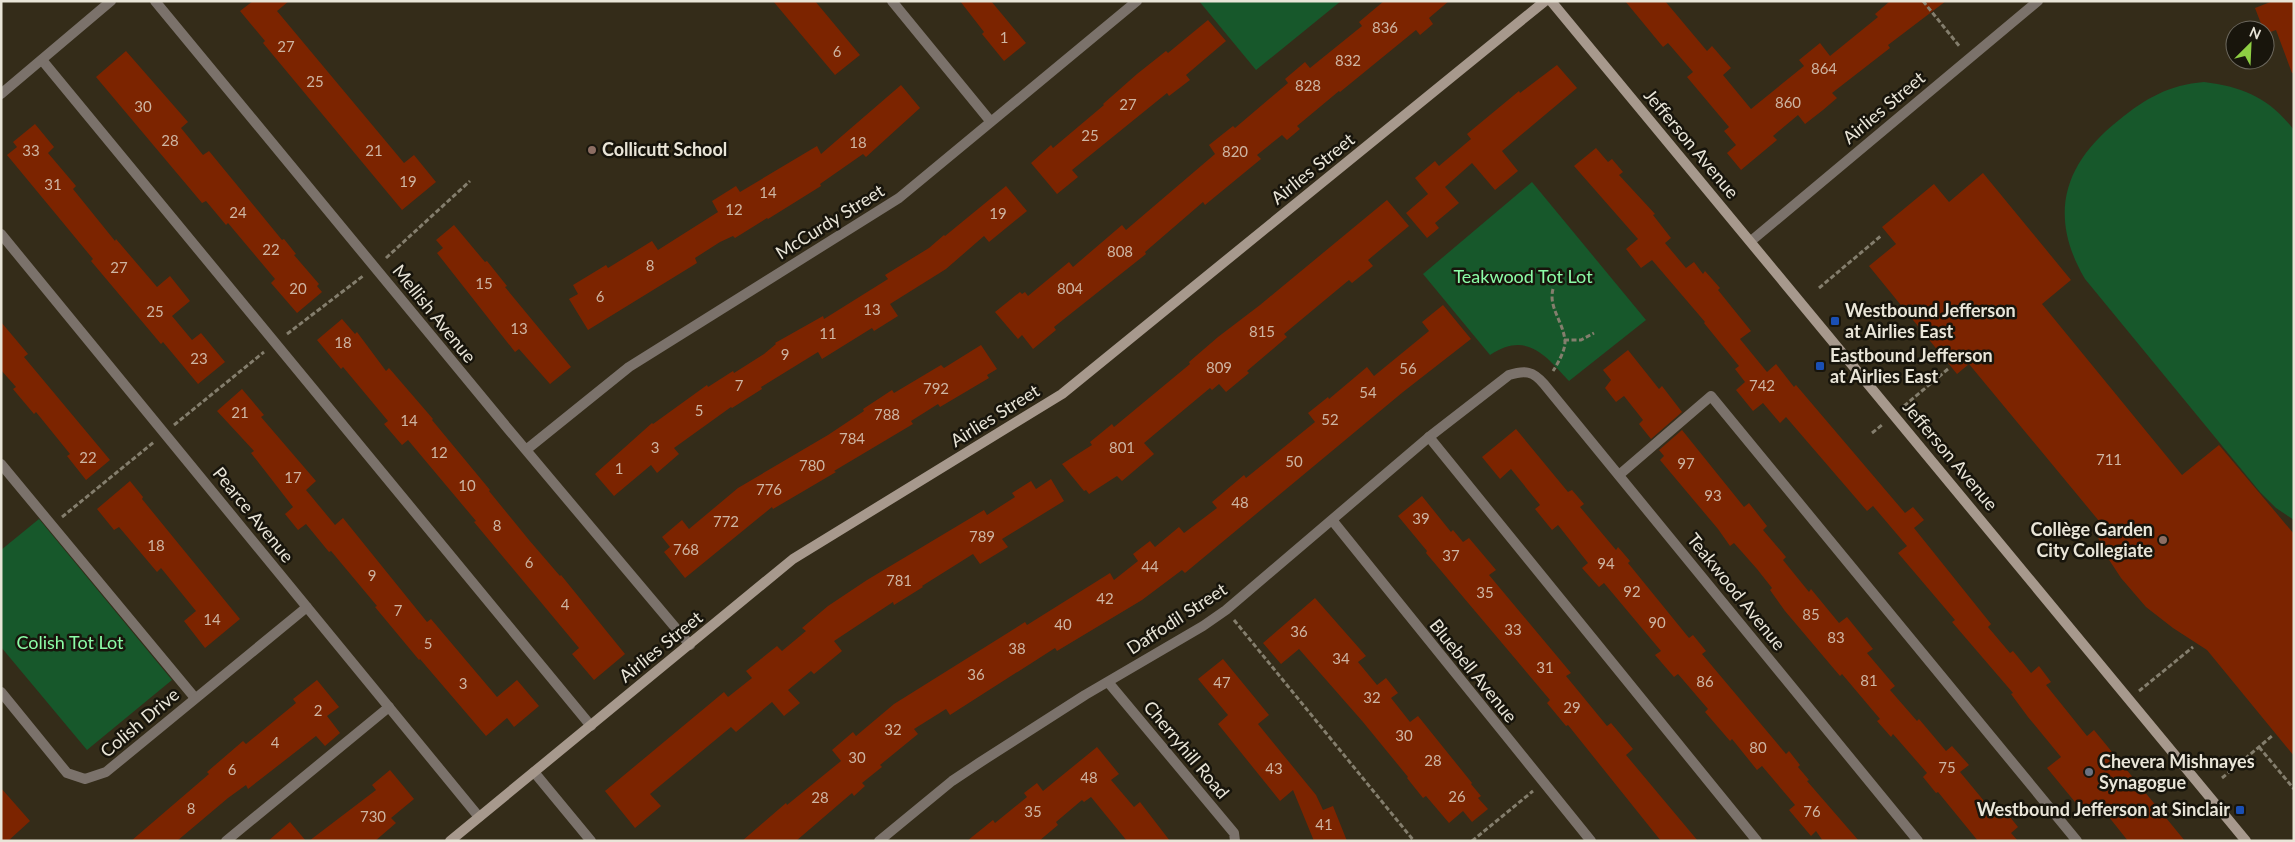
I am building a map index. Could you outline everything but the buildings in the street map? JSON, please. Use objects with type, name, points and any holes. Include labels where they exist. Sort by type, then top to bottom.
[{"type":"street","points":[[1,94],[111,1]]},
{"type":"street","name":"Mellish Avenue","points":[[155,1],[526,450],[690,645]]},
{"type":"street","points":[[892,1],[990,122]]},
{"type":"street","name":"McCurdy Street","points":[[526,450],[629,367],[899,198],[1137,1]]},
{"type":"street","name":"Airlies Street","points":[[450,841],[793,559],[1062,394],[1546,1]]},
{"type":"street","name":"Jefferson Avenue","points":[[1550,1],[1750,240],[2246,841]]},
{"type":"street","name":"Airlies Street","points":[[1750,240],[2038,1]]},
{"type":"street","points":[[42,60],[591,726]]},
{"type":"street","name":"Pearce Avenue","points":[[1,234],[479,817]]},
{"type":"street","name":"Daffodil Street","points":[[879,841],[952,781],[1077,700],[1203,626],[1226,610],[1429,437],[1509,375],[1524,370]]},
{"type":"street","name":"Teakwood Avenue","points":[[1524,370],[1537,376],[1544,384],[1918,841]]},
{"type":"street","points":[[1619,475],[1711,396],[2077,841]]},
{"type":"street","points":[[1429,437],[1757,841]]},
{"type":"street","points":[[1,464],[195,698]]},
{"type":"street","name":"Bluebell Avenue","points":[[1332,520],[1591,841]]},
{"type":"street","name":"Colish Drive","points":[[1,692],[68,773],[85,779],[106,772],[307,607]]},
{"type":"street","name":"Cherryhill Road","points":[[1108,682],[1234,833],[1234,841]]},
{"type":"street","points":[[226,841],[389,706]]},
{"type":"street","points":[[534,772],[591,841]]},
{"type":"path","points":[[1923,1],[1970,58]]},
{"type":"path","points":[[52,526],[275,342],[375,267],[470,181]]},
{"type":"path","points":[[1819,288],[1882,235]]},
{"type":"path","points":[[1553,288],[1550,298],[1562,326],[1564,340],[1559,361],[1553,371]]},
{"type":"path","points":[[1564,340],[1581,340],[1594,333]]},
{"type":"path","points":[[1872,433],[1948,370]]},
{"type":"path","points":[[1226,610],[1414,841]]},
{"type":"path","points":[[2129,699],[2193,647]]},
{"type":"path","points":[[2222,778],[2272,736]]},
{"type":"path","points":[[2259,747],[2294,789]]},
{"type":"path","points":[[1472,841],[1543,783]]},
{"type":"green space","points":[[1199,1],[1341,1],[1256,70]]},
{"type":"green space","points":[[2204,82],[2231,87],[2255,96],[2275,110],[2294,130],[2294,520],[2276,508],[2260,492],[2085,279],[2074,256],[2067,234],[2065,213],[2067,192],[2074,173],[2085,155],[2100,137],[2129,112],[2158,94],[2180,86]]},
{"type":"green space","name":"Teakwood Tot Lot","points":[[1532,182],[1646,320],[1569,381],[1543,355],[1525,346],[1515,345],[1503,348],[1490,355],[1423,274]]},
{"type":"green space","name":"Colish Tot Lot","points":[[39,519],[172,680],[87,750],[1,647],[1,550]]},
{"type":"place","name":"Collicutt School","points":[[592,150]]},
{"type":"place","name":"Westbound Jefferson at Airlies East","points":[[1835,321]]},
{"type":"place","name":"Eastbound Jefferson at Airlies East","points":[[1820,366]]},
{"type":"place","name":"Collège Garden City Collegiate","points":[[2163,540]]},
{"type":"place","name":"Chevera Mishnayes Synagogue","points":[[2089,772]]},
{"type":"place","name":"Westbound Jefferson at Sinclair","points":[[2240,810]]}]
